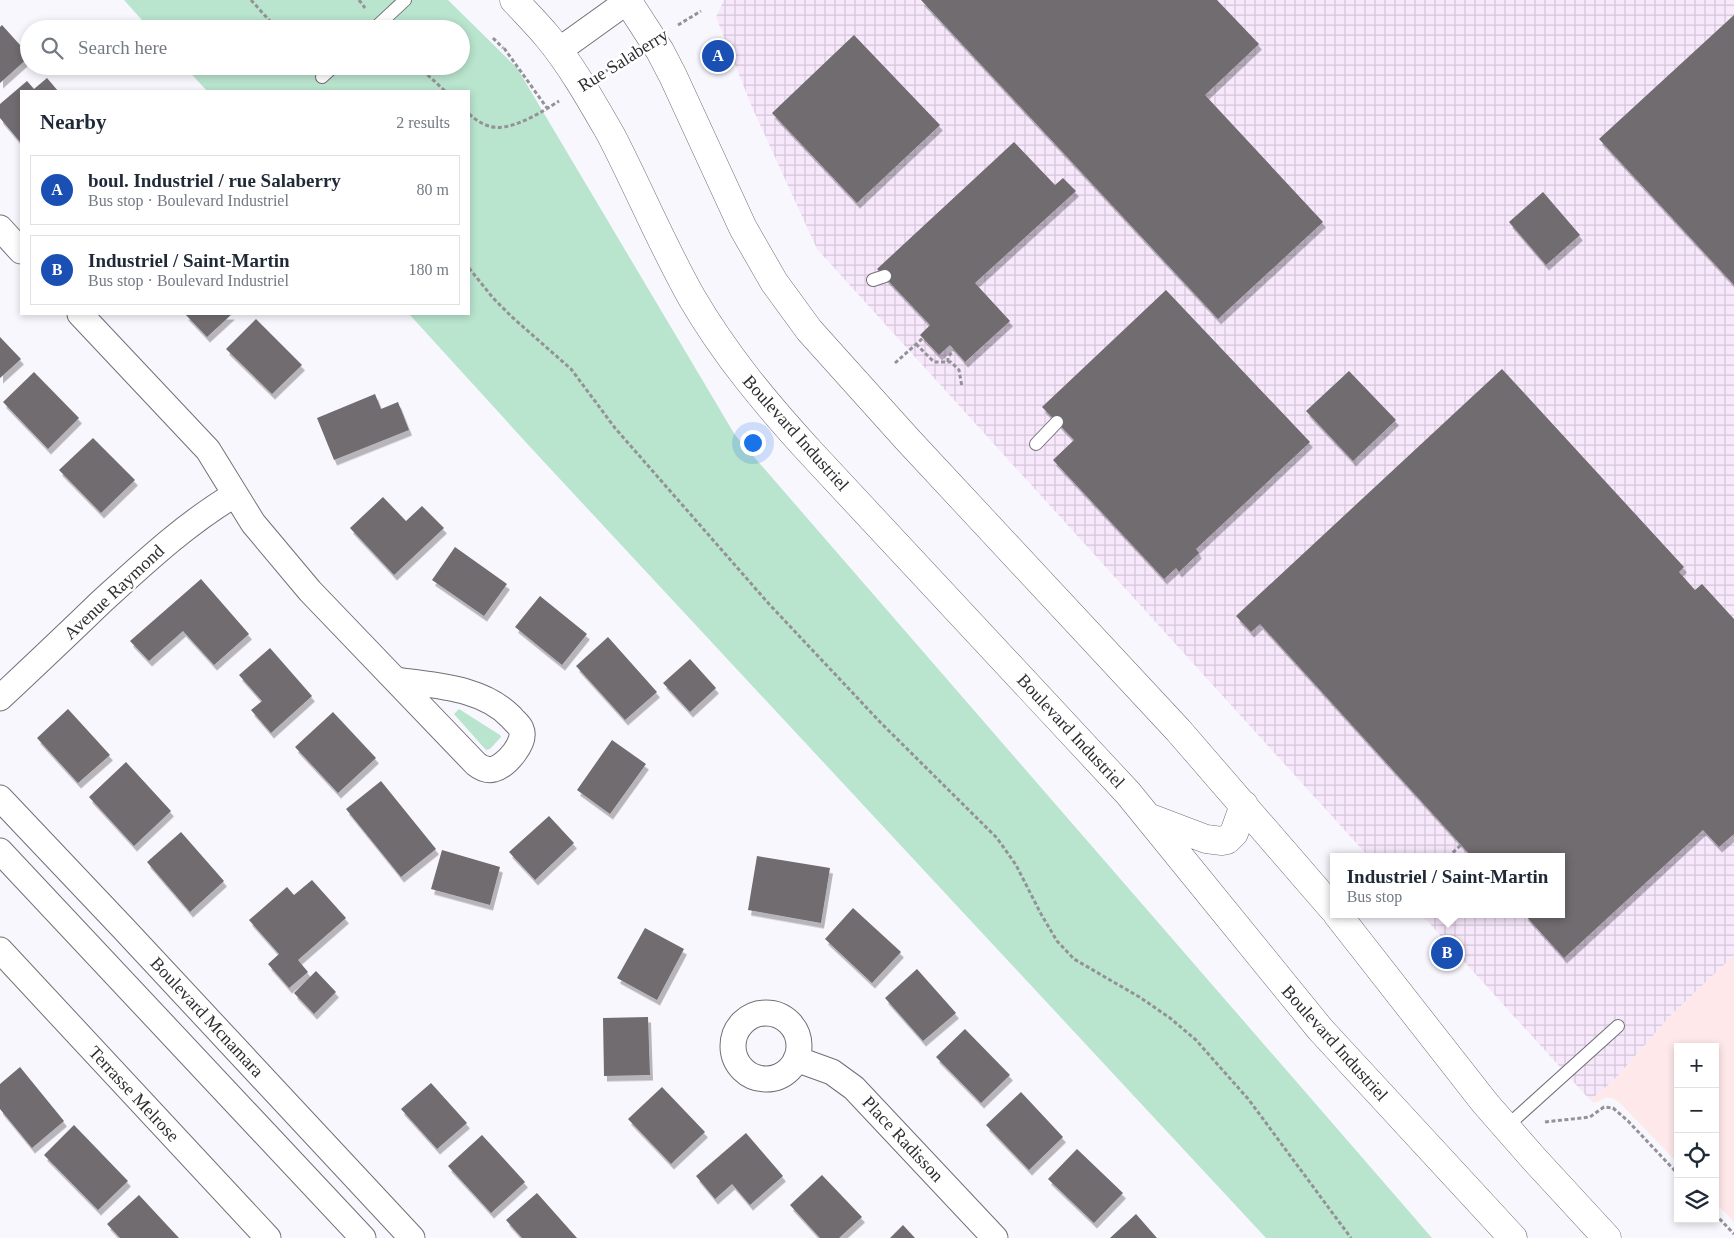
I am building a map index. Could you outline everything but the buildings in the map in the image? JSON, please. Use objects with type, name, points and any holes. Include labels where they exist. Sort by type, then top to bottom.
[{"type":"street","name":"Boulevard Industriel","points":[[514,0],[548,37],[582,86],[622,158],[658,234],[691,296],[709,326],[749,382],[812,454],[1099,760],[1148,817],[1320,1029],[1513,1238]]},
{"type":"street","points":[[558,51],[628,0],[673,76],[743,228],[774,282],[809,330],[963,500],[1141,690],[1244,805],[1330,905]]},
{"type":"street","points":[[0,228],[20,250]]},
{"type":"street","points":[[81,315],[208,450],[234,495],[273,548],[310,591],[481,768],[492,770],[498,768],[521,744],[521,728],[506,712],[495,705],[458,689],[396,680]]},
{"type":"street","name":"Avenue Raymond","points":[[0,698],[173,537],[234,495]]},
{"type":"street","name":"Boulevard Mcnamara","points":[[0,798],[412,1238]]},
{"type":"street","name":"Boulevard Industriel","points":[[1148,817],[1206,838],[1222,841],[1227,840],[1234,833],[1244,805]]},
{"type":"street","points":[[0,851],[363,1238]]},
{"type":"street","points":[[1340,918],[1506,1127],[1607,1238]]},
{"type":"street","name":"Terrasse Melrose","points":[[0,950],[268,1238]]},
{"type":"street","name":"Place Radisson","points":[[796,1059],[832,1072],[854,1088],[995,1238]]},
{"type":"lane","points":[[384,20],[405,0]]},
{"type":"lane","points":[[1036,444],[1057,422]]},
{"type":"lane","points":[[1506,1127],[1618,1026]]},
{"type":"path","points":[[251,0],[268,20]]},
{"type":"path","name":"Rue Salaberry","points":[[547,108],[701,11]]},
{"type":"path","points":[[470,115],[481,123],[491,127],[503,128],[512,126],[547,108],[504,48],[493,38]]},
{"type":"path","points":[[427,75],[443,90]]},
{"type":"path","points":[[470,269],[493,298],[512,317],[571,369],[615,428],[769,604],[881,723],[997,838],[1016,865],[1040,914],[1057,941],[1074,959],[1141,998],[1170,1018],[1196,1040],[1249,1100],[1351,1238]]},
{"type":"path","points":[[895,363],[923,338]]},
{"type":"path","points":[[916,344],[934,362],[950,362],[959,370],[962,387]]},
{"type":"path","points":[[948,362],[948,357],[954,350]]},
{"type":"path","points":[[1452,853],[1461,845]]},
{"type":"path","points":[[1590,1116],[1604,1107],[1613,1108],[1628,1121],[1674,1170]]},
{"type":"path","points":[[1719,1218],[1734,1234]]},
{"type":"shaded area","points":[[724,0],[1734,0],[1734,955],[1670,1016],[1613,1081],[1590,1100],[1425,918],[1565,918],[1565,853],[1365,853],[817,249],[752,107],[716,17]]},
{"type":"shaded area","points":[[1734,955],[1734,1222],[1719,1206],[1719,1043],[1674,1043],[1674,1159],[1619,1102],[1612,1098],[1605,1098],[1594,1103],[1590,1100],[1613,1081],[1670,1016]]},
{"type":"green space","points":[[124,0],[448,0],[468,20],[142,20]]},
{"type":"green space","points":[[470,22],[517,68],[735,435],[1432,1238],[1266,1238],[532,449],[410,315],[470,315],[470,90],[206,90],[192,75],[470,75]]},
{"type":"green space","points":[[459,709],[500,735],[501,737],[490,749],[486,750],[454,714]]},
{"type":"place","name":"boul. Industriel / rue Salaberry","points":[[718,56]]},
{"type":"place","name":"Industriel / Saint-Martin","points":[[1447,953]]}]
